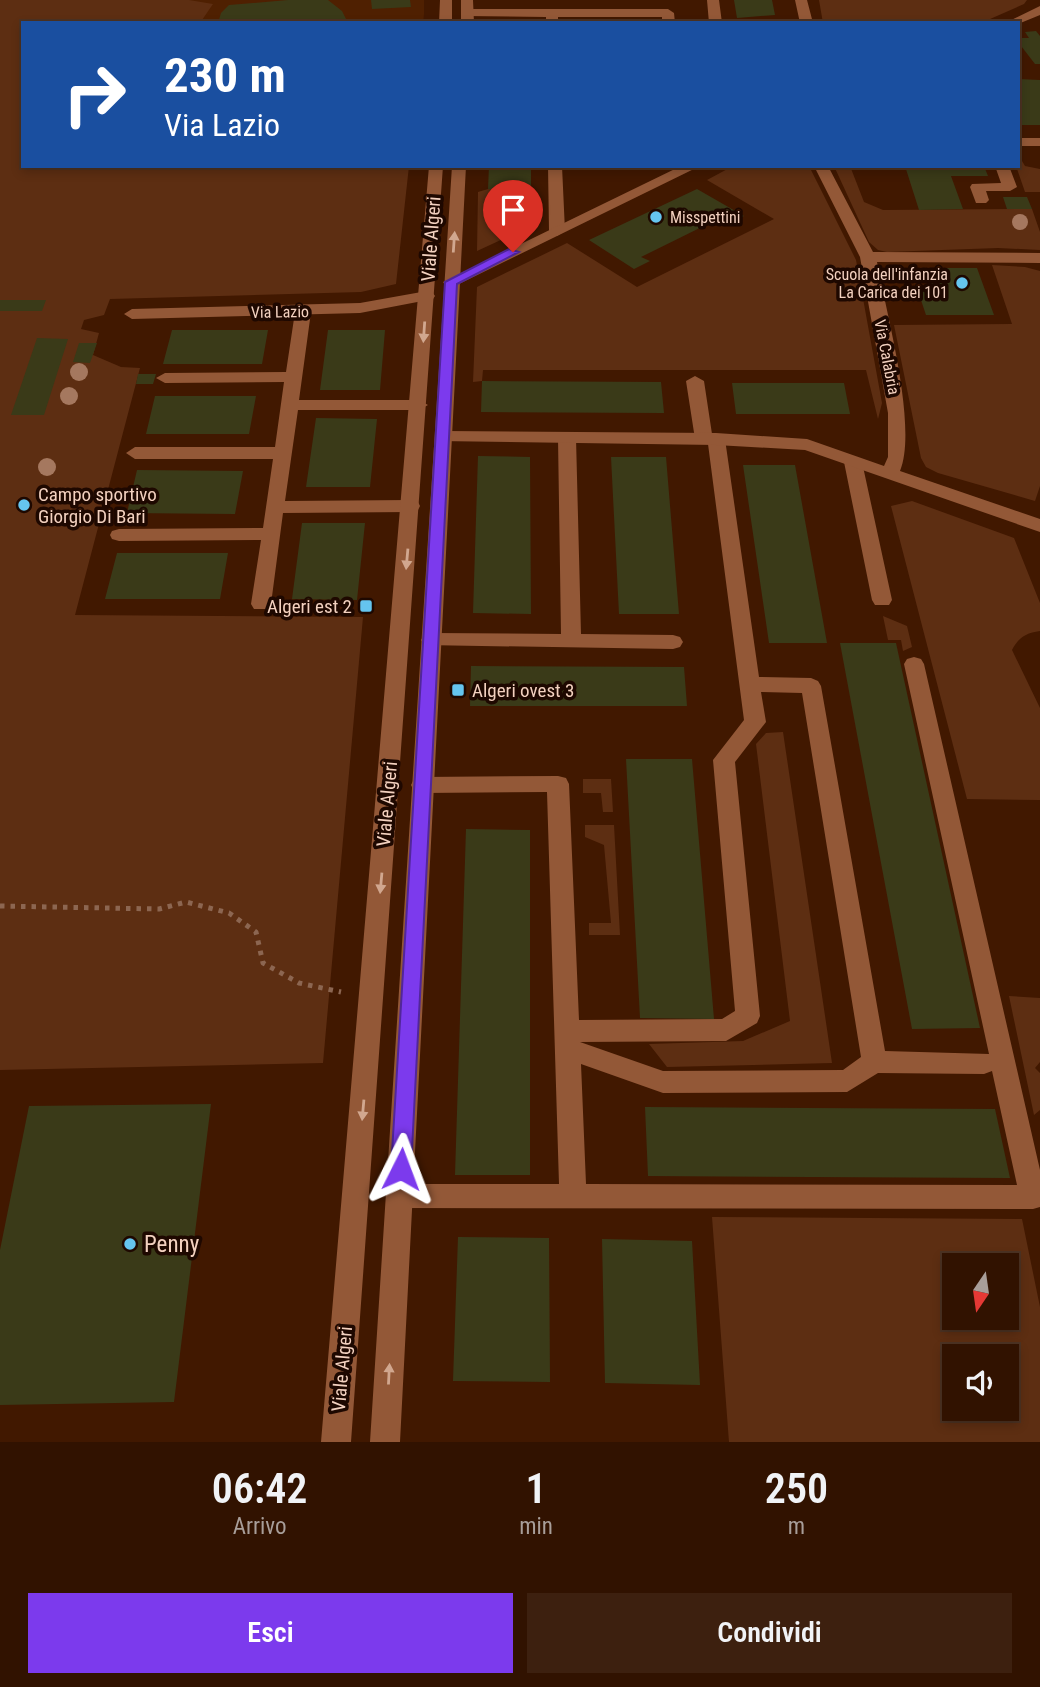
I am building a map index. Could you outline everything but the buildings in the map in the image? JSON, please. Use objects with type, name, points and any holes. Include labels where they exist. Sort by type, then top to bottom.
[{"type":"street","points":[[445,21],[446,0]]},
{"type":"street","points":[[713,0],[716,21]]},
{"type":"street","points":[[801,0],[806,21]]},
{"type":"street","points":[[1015,21],[1040,10]]},
{"type":"street","points":[[468,12],[552,18],[668,13],[669,21]]},
{"type":"street","points":[[1020,142],[1040,142]]},
{"type":"street","name":"Viale Algeri","points":[[336,1442],[436,168]]},
{"type":"street","name":"Viale Algeri","points":[[385,1442],[459,168]]},
{"type":"street","points":[[555,168],[557,231]]},
{"type":"street","points":[[451,282],[687,168]]},
{"type":"street","name":"Via Calabria","points":[[822,168],[868,257],[897,413],[897,457],[890,474]]},
{"type":"street","points":[[981,200],[977,187],[1010,187],[1003,168]]},
{"type":"street","points":[[868,257],[1040,258]]},
{"type":"street","name":"Via Lazio","points":[[132,314],[303,312],[360,308],[427,296]]},
{"type":"street","points":[[261,604],[303,312]]},
{"type":"street","points":[[165,378],[295,377]]},
{"type":"street","points":[[568,1040],[726,1030],[748,1016],[724,760],[755,722],[710,439],[695,381]]},
{"type":"street","points":[[291,405],[419,405]]},
{"type":"street","points":[[444,437],[710,439],[807,446],[1040,526]]},
{"type":"street","points":[[567,438],[571,641]]},
{"type":"street","points":[[135,453],[284,453]]},
{"type":"street","points":[[853,461],[882,600]]},
{"type":"street","points":[[276,507],[411,506]]},
{"type":"street","points":[[119,535],[271,534]]},
{"type":"street","points":[[431,640],[673,642]]},
{"type":"street","points":[[400,1196],[1033,1197],[914,664]]},
{"type":"street","points":[[751,684],[811,686],[874,1062]]},
{"type":"street","points":[[422,785],[558,783],[573,1197]]},
{"type":"street","points":[[568,1040],[663,1082],[847,1081],[874,1062],[984,1063]]},
{"type":"path","points":[[0,906],[159,909],[187,902],[229,913],[256,932],[263,963],[299,983],[372,996]]},
{"type":"shaded area","points":[[0,0],[189,0],[213,4],[201,21],[21,21],[21,168],[409,168],[396,284],[361,292],[110,299],[104,315],[84,320],[81,329],[99,333],[93,355],[121,367],[140,368],[75,615],[363,617],[323,1063],[0,1070]]},
{"type":"shaded area","points":[[189,0],[424,0],[423,21],[183,21]]},
{"type":"shaded area","points":[[819,0],[1027,0],[1024,4],[986,21],[823,21]]},
{"type":"shaded area","points":[[1020,158],[1025,166],[1040,169],[1040,192],[1025,192],[1017,168],[1020,168]]},
{"type":"shaded area","points":[[729,168],[810,168],[856,260],[882,403],[878,419],[866,370],[483,370],[482,381],[473,382],[477,287],[567,243],[637,287],[774,219],[707,180]]},
{"type":"shaded area","points":[[835,168],[851,168],[864,202],[883,210],[1032,209],[1040,232],[1040,250],[998,248],[887,252],[878,250],[869,242]]},
{"type":"shaded area","points":[[488,189],[531,190],[537,193],[533,219],[527,228],[477,251],[478,192]]},
{"type":"shaded area","points":[[992,265],[1025,267],[1040,271],[1040,486],[1035,501],[938,473],[926,467],[921,458],[894,325],[1012,324]]},
{"type":"shaded area","points":[[912,501],[1014,538],[1040,603],[1040,631],[1023,636],[1012,650],[1040,708],[1040,800],[967,799],[891,506]]},
{"type":"shaded area","points":[[883,616],[907,626],[912,647],[903,651],[901,640],[888,640]]},
{"type":"shaded area","points":[[783,732],[832,1063],[667,1067],[649,1044],[743,1041],[790,1021],[756,744],[766,733]]},
{"type":"shaded area","points":[[583,779],[611,779],[613,812],[603,812],[601,793],[583,793]]},
{"type":"shaded area","points":[[585,825],[614,825],[620,935],[589,935],[589,923],[611,923],[604,845],[585,837]]},
{"type":"shaded area","points":[[1009,996],[1040,998],[1040,1062],[1035,1068],[1040,1073],[1040,1110],[1034,1115]]},
{"type":"shaded area","points":[[712,1217],[1022,1219],[1040,1307],[1040,1442],[729,1442]]},
{"type":"place","name":"Misspettini","points":[[656,217]]},
{"type":"place","name":"Scuola dell'infanzia La Carica dei 101","points":[[962,283]]},
{"type":"place","name":"Campo sportivo Giorgio Di Bari","points":[[24,505]]},
{"type":"place","name":"Algeri est 2","points":[[366,606]]},
{"type":"place","name":"Algeri ovest 3","points":[[458,690]]},
{"type":"place","name":"Penny","points":[[130,1244]]},
{"type":"route","points":[[401,1169],[451,282],[513,252]]}]
